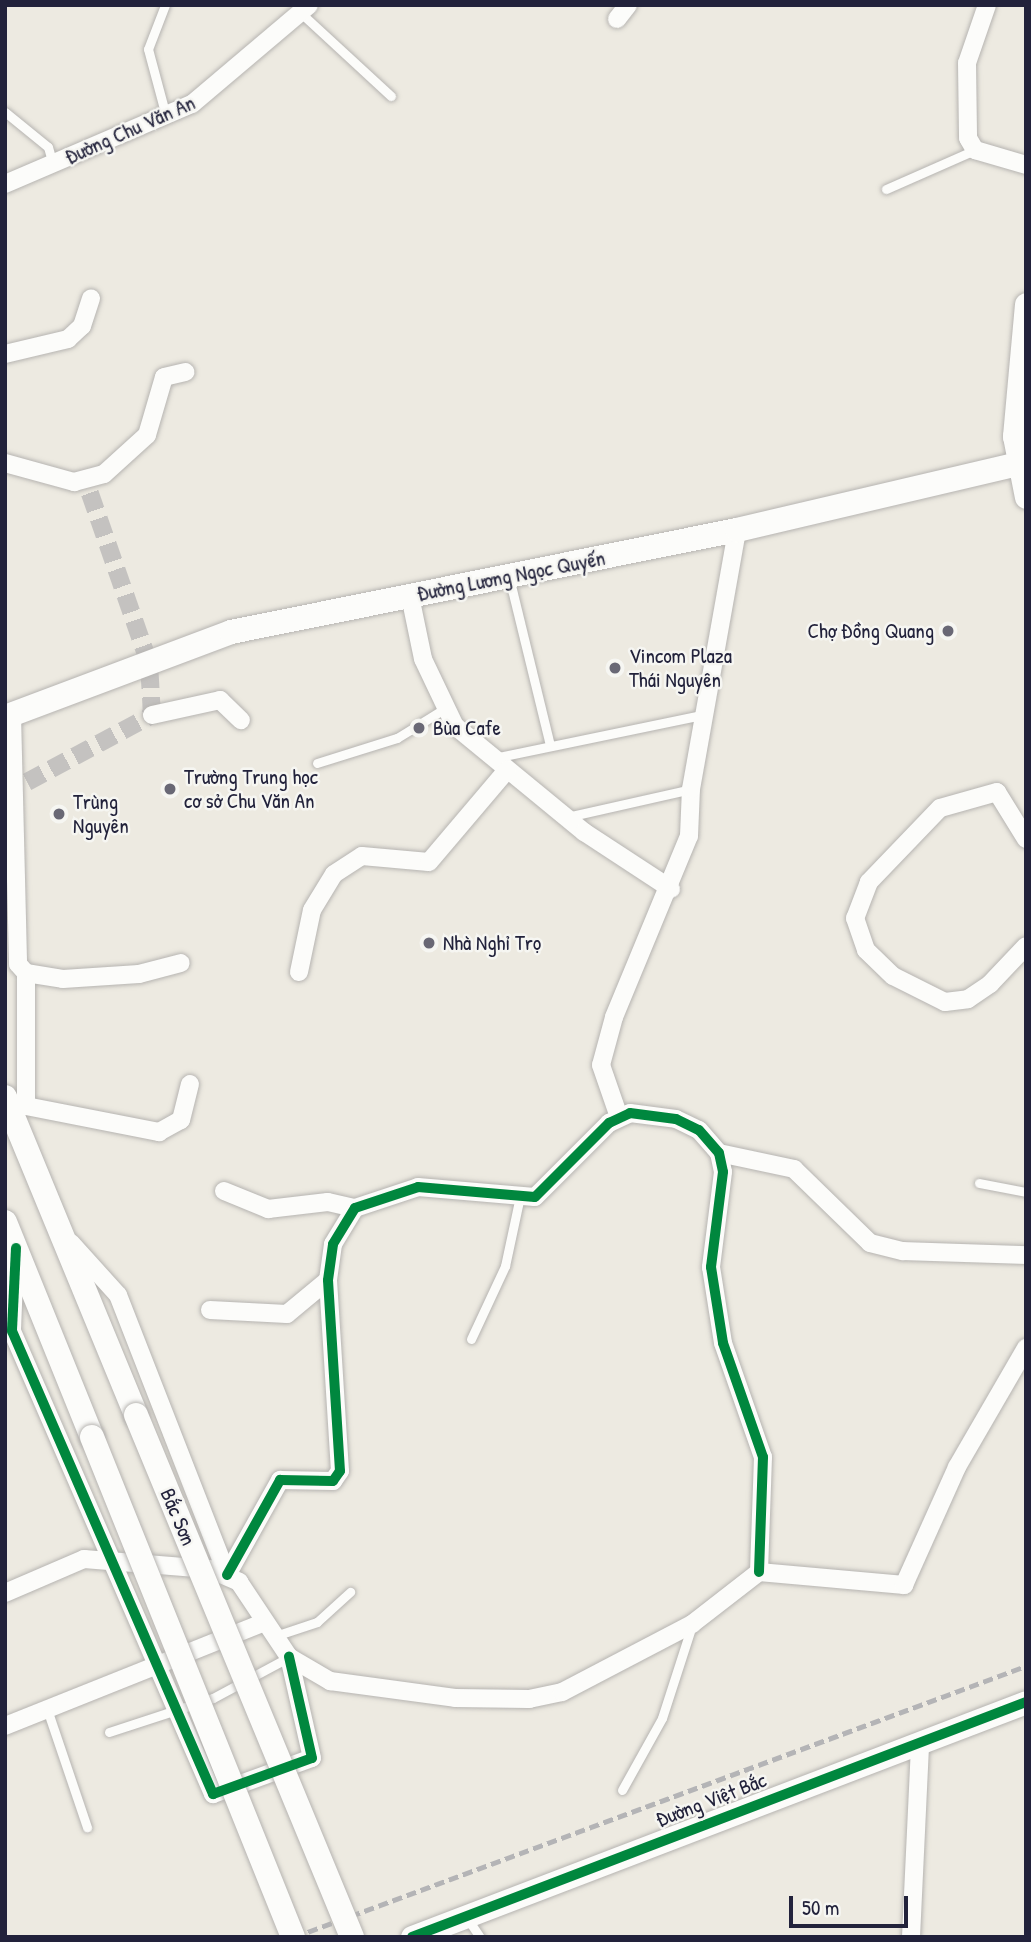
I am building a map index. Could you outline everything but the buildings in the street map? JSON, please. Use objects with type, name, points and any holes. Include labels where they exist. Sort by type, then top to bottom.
[{"type":"main road","name":"Đường Lương Ngọc Quyến","points":[[9,716],[231,632],[737,530],[1021,464]]},
{"type":"main road","name":"Bắc Sơn","points":[[5,1097],[352,1937]]},
{"type":"main road","points":[[5,1222],[293,1937]]},
{"type":"street","points":[[987,5],[967,63],[968,138],[975,150],[1026,165]]},
{"type":"street","name":"Đường Chu Văn An","points":[[5,184],[166,118],[209,93],[305,9]]},
{"type":"street","points":[[5,354],[68,339],[82,326],[91,298]]},
{"type":"street","points":[[1026,304],[1016,373],[1021,464],[1026,497]]},
{"type":"street","points":[[5,463],[86,482],[147,435],[164,377],[185,372]]},
{"type":"street","points":[[619,1117],[601,1076],[604,1049],[671,889],[689,836],[691,789],[708,714],[737,530]]},
{"type":"street","points":[[410,597],[423,659],[444,709],[507,771],[566,817],[671,889]]},
{"type":"street","points":[[152,715],[220,700],[241,720]]},
{"type":"street","points":[[9,716],[14,951],[26,973],[26,1107],[159,1132],[181,1119],[190,1084]]},
{"type":"street","points":[[299,972],[312,910],[334,874],[362,856],[429,862],[507,771]]},
{"type":"street","points":[[1026,839],[997,792],[940,808],[869,882],[855,918],[866,950],[884,967],[945,1002],[968,999],[990,984],[1026,946]]},
{"type":"street","points":[[26,973],[63,979],[139,974],[181,963]]},
{"type":"street","points":[[224,1191],[268,1209],[328,1202],[355,1208],[418,1187],[520,1196],[547,1189],[619,1117],[676,1119],[699,1130],[719,1153],[723,1172],[711,1267],[726,1355],[763,1457],[759,1572]]},
{"type":"street","points":[[719,1153],[794,1168],[870,1243],[903,1251],[1026,1255]]},
{"type":"street","points":[[227,1575],[280,1480],[333,1481],[340,1471],[328,1280],[333,1244],[355,1208]]},
{"type":"street","points":[[61,1233],[118,1295],[227,1575]]},
{"type":"street","points":[[6,1589],[69,1562],[113,1561],[175,1564],[227,1575],[247,1590],[268,1629],[289,1657],[312,1758],[213,1794],[156,1666],[113,1561],[12,1331],[16,1248]]},
{"type":"street","points":[[209,1310],[286,1314],[328,1280]]},
{"type":"street","points":[[289,1657],[351,1686],[529,1699],[597,1679],[692,1624],[759,1572],[904,1585],[957,1467],[1026,1348]]},
{"type":"street","points":[[5,1726],[156,1666],[268,1629]]},
{"type":"street","name":"Đường Việt Bắc","points":[[412,1937],[1026,1702]]},
{"type":"street","points":[[911,1937],[920,1743]]},
{"type":"lane","points":[[165,5],[148,49],[166,118]]},
{"type":"lane","points":[[305,9],[391,96]]},
{"type":"lane","points":[[5,112],[48,147],[53,165]]},
{"type":"lane","points":[[886,189],[975,150]]},
{"type":"lane","points":[[509,577],[550,745]]},
{"type":"lane","points":[[317,763],[397,738],[444,709]]},
{"type":"lane","points":[[491,758],[708,714]]},
{"type":"lane","points":[[566,817],[691,789]]},
{"type":"lane","points":[[979,1183],[1026,1192]]},
{"type":"lane","points":[[471,1339],[505,1266],[520,1196]]},
{"type":"lane","points":[[268,1629],[317,1622],[350,1592]]},
{"type":"lane","points":[[622,1790],[662,1718],[692,1624]]},
{"type":"lane","points":[[109,1732],[222,1694],[289,1657]]},
{"type":"lane","points":[[47,1709],[88,1827]]},
{"type":"lane","points":[[466,1917],[480,1937]]},
{"type":"tunnel","points":[[27,782],[152,715],[149,663],[86,482]]},
{"type":"railway","points":[[294,1937],[1026,1666]]},
{"type":"cycle path","points":[[227,1575],[280,1480],[333,1481],[340,1471],[328,1280],[333,1244],[355,1208],[418,1187],[535,1197],[609,1123],[630,1113],[676,1119],[699,1130],[719,1153],[723,1172],[711,1267],[723,1343],[763,1457],[759,1572]]},
{"type":"cycle path","points":[[16,1248],[12,1331],[213,1794],[312,1758],[289,1657]]},
{"type":"cycle path","points":[[412,1937],[1026,1702]]},
{"type":"place","name":"Chợ Đồng Quang","points":[[948,631]]},
{"type":"place","name":"Vincom Plaza Thái Nguyên","points":[[615,668]]},
{"type":"place","name":"Bùa Cafe","points":[[419,728]]},
{"type":"place","name":"Trường Trung học cơ sở Chu Văn An","points":[[170,789]]},
{"type":"place","name":"Trùng Nguyên","points":[[59,814]]},
{"type":"place","name":"Nhà Nghỉ Trọ","points":[[429,943]]}]
